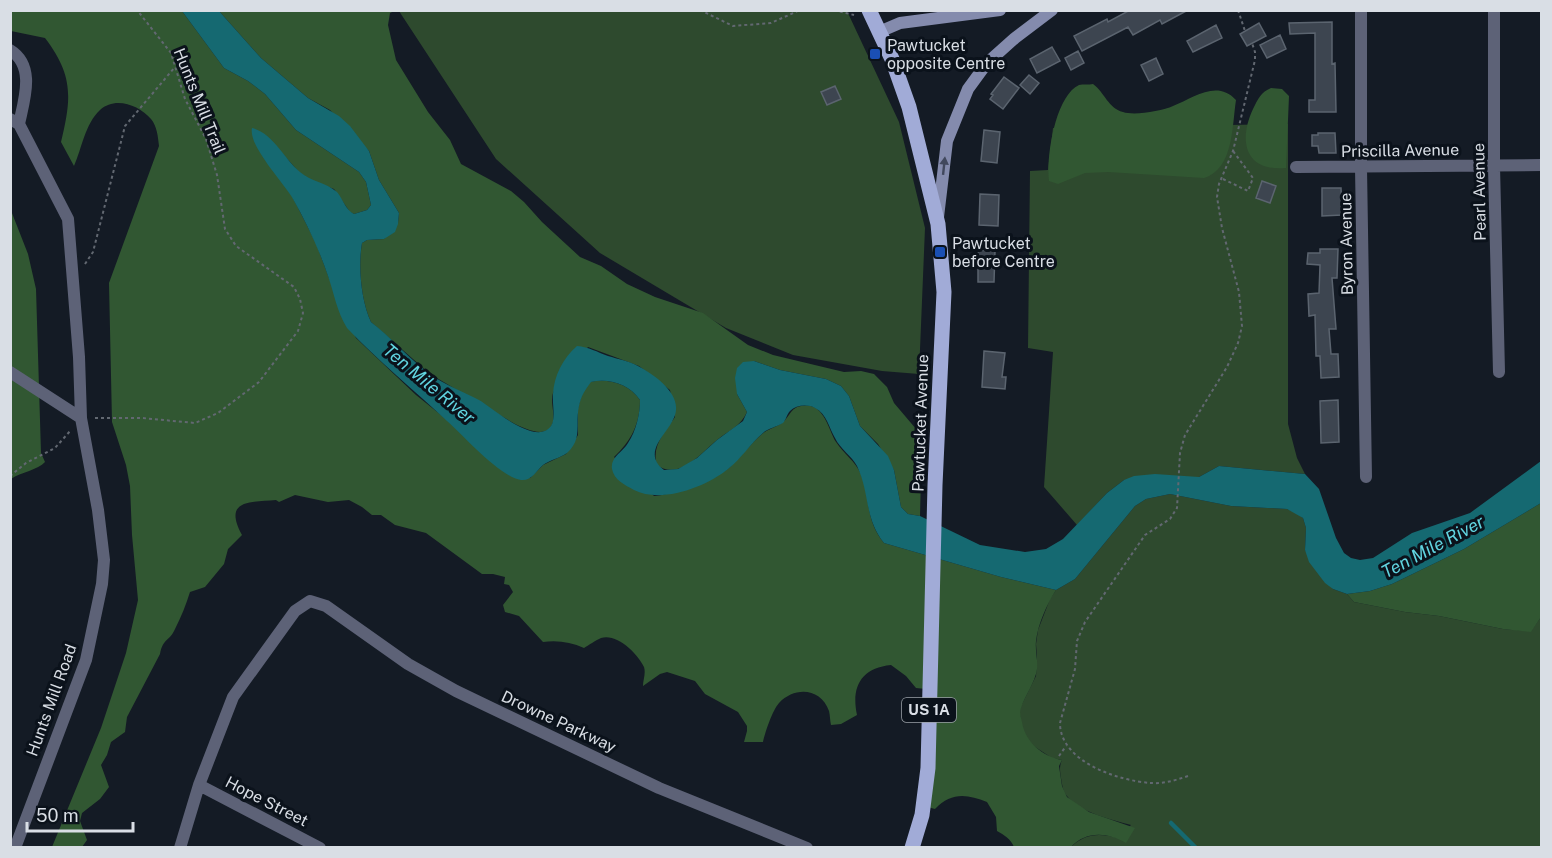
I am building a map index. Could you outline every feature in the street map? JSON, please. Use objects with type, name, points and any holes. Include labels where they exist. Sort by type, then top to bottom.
[{"type":"main road","points":[[874,20],[900,23],[1000,10]]},
{"type":"main road","points":[[938,224],[947,141],[968,89],[987,63],[1052,10]]},
{"type":"main road","name":"Pawtucket Avenue","points":[[874,20],[903,86],[938,224],[944,292],[928,768],[922,815],[912,848]]},
{"type":"street","name":"Byron Avenue","points":[[1361,10],[1366,477]]},
{"type":"street","name":"Pearl Avenue","points":[[1494,10],[1494,166],[1499,372]]},
{"type":"street","name":"Hunts Mill Road","points":[[10,50],[23,62],[27,87],[15,122],[68,219],[80,357],[81,418],[104,560],[102,584],[86,660],[15,848]]},
{"type":"street","name":"Priscilla Avenue","points":[[1296,167],[1542,165]]},
{"type":"street","points":[[10,372],[81,418]]},
{"type":"street","name":"Drowne Parkway","points":[[199,785],[233,697],[296,611],[310,601],[326,606],[408,664],[456,691],[659,788],[807,848]]},
{"type":"street","points":[[180,848],[199,785]]},
{"type":"street","name":"Hope Street","points":[[199,785],[320,848]]},
{"type":"path","name":"Hunts Mill Trail","points":[[81,418],[142,418],[195,423],[218,413],[259,382],[298,331],[303,313],[294,287],[236,246],[225,229],[216,175],[206,139],[184,99],[171,53],[137,10]]},
{"type":"path","points":[[700,10],[734,26],[771,23],[800,10]]},
{"type":"path","points":[[834,10],[874,20]]},
{"type":"path","points":[[1238,10],[1245,31]]},
{"type":"path","points":[[1188,776],[1167,782],[1150,783],[1126,778],[1092,766],[1079,759],[1066,746],[1060,732],[1060,723],[1075,669],[1077,641],[1086,622],[1145,536],[1170,519],[1177,508],[1178,470],[1185,435],[1227,367],[1238,343],[1242,326],[1239,292],[1222,228],[1217,196],[1233,151],[1255,60],[1252,44]]},
{"type":"path","points":[[73,283],[93,252],[125,126],[175,67]]},
{"type":"path","points":[[1222,178],[1248,191],[1253,182],[1253,178],[1233,151]]},
{"type":"path","points":[[10,476],[26,463],[55,447],[81,418]]},
{"type":"path","points":[[1059,756],[1066,746]]},
{"type":"green space","points":[[10,11],[182,11],[224,68],[248,81],[265,94],[296,130],[359,172],[366,182],[371,205],[367,210],[354,214],[350,212],[334,189],[310,180],[299,172],[272,142],[293,198],[316,243],[356,338],[416,395],[530,478],[543,465],[566,454],[578,435],[578,408],[582,393],[590,382],[604,381],[624,386],[640,400],[633,432],[614,457],[654,496],[682,490],[723,472],[762,434],[782,423],[795,409],[801,406],[815,408],[824,417],[836,442],[861,474],[871,518],[884,543],[1001,577],[1056,590],[1043,614],[1037,635],[1036,674],[1020,711],[1024,729],[1036,747],[1062,760],[1059,766],[1062,786],[1067,797],[1089,812],[1135,828],[1126,843],[1112,837],[1097,835],[1083,838],[1071,847],[1014,847],[1009,839],[997,831],[996,817],[987,802],[973,797],[960,796],[941,803],[935,809],[920,805],[926,689],[916,688],[906,676],[891,665],[872,670],[865,675],[857,688],[857,715],[841,724],[831,725],[829,711],[820,698],[814,694],[800,692],[785,698],[776,707],[763,742],[744,742],[747,726],[738,712],[705,694],[695,681],[667,672],[643,686],[644,667],[632,651],[614,639],[601,638],[584,648],[564,642],[543,642],[519,616],[505,612],[503,605],[513,592],[509,585],[504,584],[505,577],[482,574],[426,533],[395,525],[381,515],[372,515],[349,500],[328,502],[295,495],[279,502],[276,500],[248,503],[237,509],[237,524],[242,535],[228,549],[224,564],[205,587],[190,592],[175,629],[163,645],[127,717],[125,732],[111,742],[101,765],[109,787],[100,799],[82,813],[80,821],[87,840],[82,847],[52,847],[101,728],[126,653],[138,600],[130,486],[126,465],[112,422],[109,283],[159,146],[155,125],[146,114],[134,106],[113,104],[100,110],[91,122],[74,166],[61,142],[67,112],[68,87],[61,64],[45,38],[11,31]]},
{"type":"green space","points":[[219,11],[394,11],[390,13],[388,25],[396,60],[428,112],[450,140],[461,164],[511,191],[580,257],[601,266],[627,284],[655,297],[703,313],[748,345],[773,355],[844,372],[861,371],[874,374],[887,387],[894,403],[922,436],[920,516],[908,514],[901,507],[894,470],[878,444],[860,426],[849,396],[841,386],[826,379],[780,370],[754,361],[737,394],[747,412],[744,417],[738,425],[697,458],[673,470],[657,465],[656,458],[657,446],[675,417],[670,390],[639,366],[588,347],[553,393],[553,422],[546,431],[542,432],[515,424],[430,374],[371,322],[365,304],[360,273],[362,243],[367,240],[384,239],[398,223],[399,213],[379,180],[369,151],[330,110],[308,98],[261,58]]},
{"type":"green space","points":[[399,11],[847,11],[899,122],[925,228],[919,374],[882,371],[793,355],[726,328],[600,253],[496,159]]},
{"type":"green space","points":[[1093,84],[1110,104],[1128,113],[1162,110],[1205,92],[1221,91],[1229,94],[1236,100],[1230,145],[1221,166],[1204,178],[1108,172],[1085,173],[1058,184],[1049,181],[1051,143],[1058,114],[1071,91],[1079,85]]},
{"type":"green space","points":[[1271,88],[1282,89],[1289,96],[1286,168],[1261,165],[1248,152],[1246,143],[1248,121],[1253,109],[1262,94]]},
{"type":"green space","points":[[1288,124],[1288,424],[1297,458],[1305,474],[1219,466],[1199,477],[1124,480],[1107,493],[1077,525],[1044,487],[1053,352],[1028,348],[1030,171],[1048,170],[1053,128]]},
{"type":"green space","points":[[10,208],[28,254],[36,289],[41,453],[45,462],[11,479]]},
{"type":"green space","points":[[1170,494],[1231,506],[1287,509],[1297,513],[1303,518],[1306,528],[1305,550],[1333,589],[1347,594],[1354,602],[1503,629],[1531,631],[1541,617],[1541,847],[1071,847],[1076,842],[1093,835],[1118,838],[1131,825],[1096,815],[1072,802],[1063,788],[1060,769],[1062,760],[1052,758],[1029,743],[1023,731],[1019,710],[1036,676],[1038,630],[1056,590],[1075,579],[1135,506],[1146,499]]},
{"type":"green space","points":[[1541,503],[1541,617],[1531,632],[1354,602],[1347,594],[1370,591],[1392,584],[1464,549]]},
{"type":"water","name":"Ten Mile River","points":[[182,11],[219,11],[261,58],[308,98],[339,116],[350,126],[369,151],[379,180],[399,213],[395,232],[384,239],[367,240],[362,243],[361,283],[371,322],[430,374],[479,400],[525,429],[535,432],[544,431],[551,426],[557,374],[577,346],[635,364],[657,378],[669,390],[676,403],[676,410],[674,418],[656,448],[655,455],[657,462],[664,470],[678,469],[697,458],[743,421],[747,412],[737,394],[735,378],[737,368],[743,362],[754,361],[780,370],[826,379],[841,386],[849,396],[860,426],[888,456],[894,470],[901,507],[908,514],[920,516],[980,545],[1025,552],[1046,549],[1063,539],[1107,493],[1124,480],[1134,476],[1155,474],[1199,477],[1219,466],[1305,474],[1319,489],[1336,538],[1344,553],[1360,560],[1373,558],[1412,533],[1470,513],[1541,461],[1541,503],[1464,549],[1392,584],[1370,591],[1347,594],[1325,583],[1309,562],[1305,550],[1306,528],[1303,518],[1287,509],[1231,506],[1170,494],[1146,499],[1135,506],[1075,579],[1056,590],[1001,577],[884,543],[873,524],[857,466],[837,442],[822,414],[809,406],[799,406],[789,412],[783,423],[765,431],[733,465],[708,482],[683,492],[645,494],[620,482],[612,469],[613,461],[626,446],[633,433],[640,400],[624,386],[605,381],[591,382],[580,402],[577,437],[572,448],[564,455],[543,465],[528,479],[521,480],[512,477],[482,455],[347,328],[308,227],[293,199],[255,144],[252,128],[266,135],[304,175],[337,192],[346,207],[354,214],[367,210],[371,205],[366,182],[359,172],[296,130],[265,94],[248,81],[224,68]]},
{"type":"building","points":[[1130,10],[1188,10],[1162,24],[1160,20],[1133,35],[1128,27],[1082,51],[1074,36]]},
{"type":"building","points":[[1332,22],[1332,64],[1335,63],[1336,112],[1309,112],[1309,100],[1315,100],[1315,33],[1290,34],[1289,23]]},
{"type":"building","points":[[1259,23],[1266,36],[1247,46],[1240,34]]},
{"type":"building","points":[[1216,25],[1222,38],[1193,52],[1187,41]]},
{"type":"building","points":[[1280,35],[1286,49],[1267,58],[1260,45]]},
{"type":"building","points":[[1052,47],[1060,61],[1037,73],[1030,59]]},
{"type":"building","points":[[1078,51],[1084,63],[1071,70],[1065,58]]},
{"type":"building","points":[[1156,58],[1163,74],[1149,81],[1141,65]]},
{"type":"building","points":[[1029,75],[1039,83],[1030,94],[1020,85]]},
{"type":"building","points":[[1004,77],[1019,88],[1003,109],[990,99],[993,95],[991,94]]},
{"type":"building","points":[[835,86],[841,99],[827,105],[821,92]]},
{"type":"building","points":[[984,130],[1000,132],[997,163],[981,161]]},
{"type":"building","points":[[1318,133],[1335,133],[1336,153],[1319,153],[1318,146],[1312,146],[1312,135],[1318,135]]},
{"type":"building","points":[[1262,181],[1276,186],[1270,203],[1256,198]]},
{"type":"building","points":[[1322,188],[1341,188],[1342,215],[1322,216]]},
{"type":"building","points":[[980,194],[999,195],[998,226],[979,225]]},
{"type":"building","points":[[1320,249],[1338,249],[1337,278],[1332,278],[1336,329],[1329,329],[1331,354],[1338,354],[1339,377],[1321,378],[1320,356],[1316,356],[1315,315],[1309,316],[1308,294],[1319,293],[1320,265],[1307,264],[1308,253],[1320,253]]},
{"type":"building","points":[[978,250],[995,251],[994,282],[978,282]]},
{"type":"building","points":[[984,351],[1005,353],[1002,377],[1006,377],[1005,389],[982,387]]},
{"type":"building","points":[[1338,400],[1339,442],[1321,443],[1320,401]]},
{"type":"waterway","points":[[1171,823],[1196,848]]},
{"type":"place","name":"Pawtucket opposite Centre","points":[[875,54]]},
{"type":"place","name":"Pawtucket before Centre","points":[[940,252]]}]
